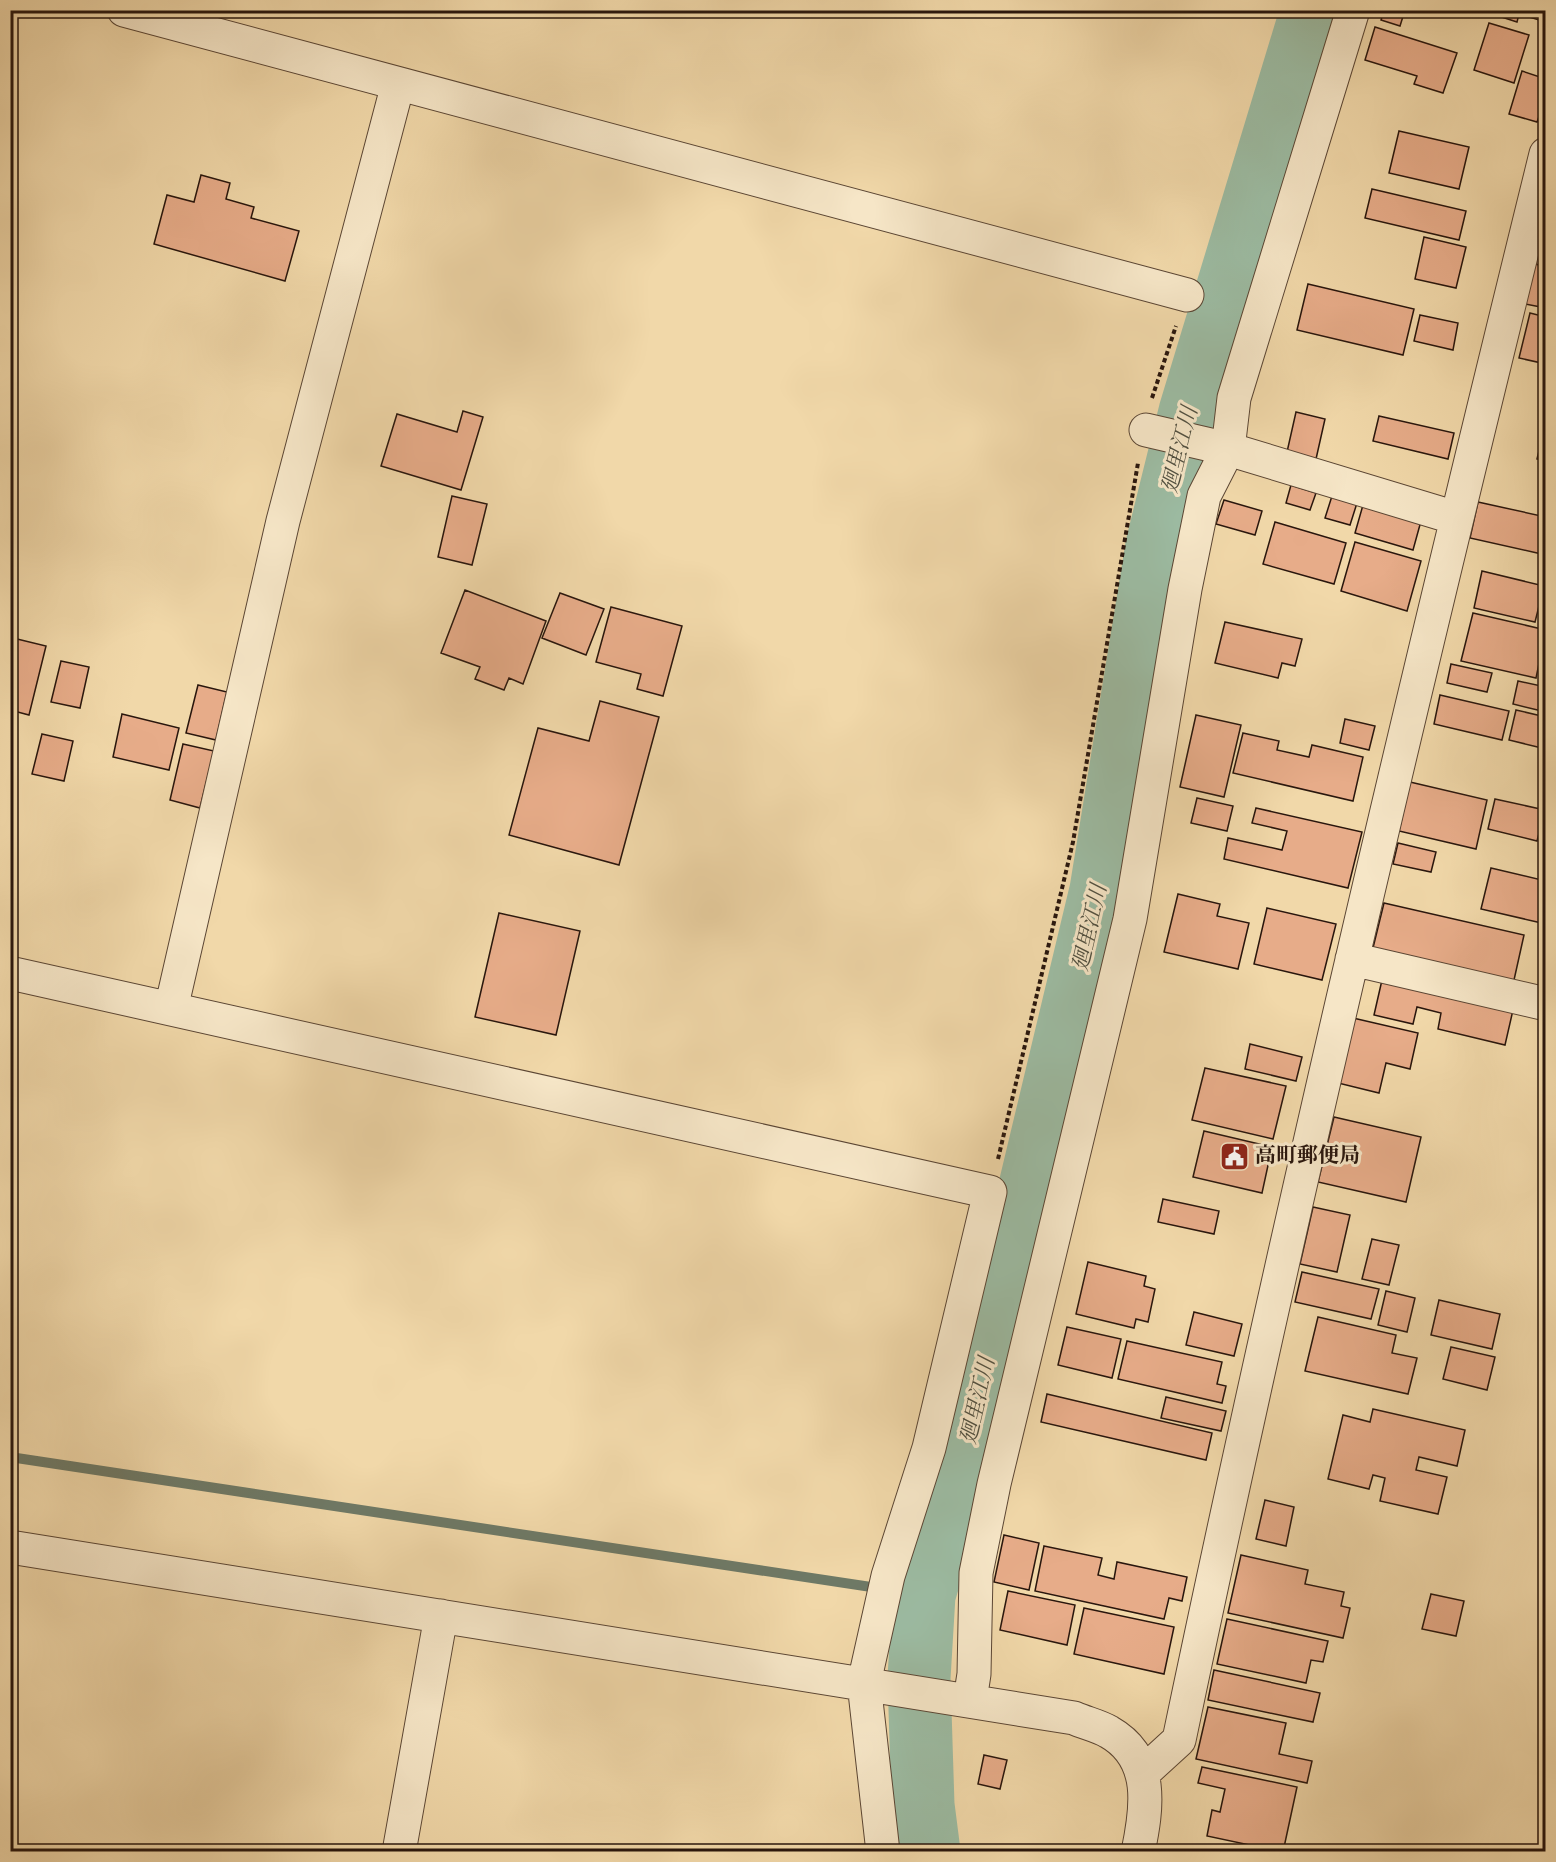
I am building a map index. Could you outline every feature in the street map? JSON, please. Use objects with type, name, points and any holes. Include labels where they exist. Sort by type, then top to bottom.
[{"type":"street","points":[[124,10],[1187,295]]},
{"type":"street","points":[[970,1700],[974,1674],[976,1573],[994,1484],[1130,919],[1185,589],[1204,496],[1227,449],[1234,398],[1353,10]]},
{"type":"street","points":[[171,1009],[283,521],[398,84]]},
{"type":"street","points":[[1143,1773],[1179,1740],[1276,1286],[1456,518],[1545,154]]},
{"type":"street","points":[[1146,430],[1227,449],[1456,518]]},
{"type":"street","points":[[1352,959],[1545,1004]]},
{"type":"street","points":[[10,973],[990,1192],[929,1448],[885,1590],[864,1683],[883,1851]]},
{"type":"street","points":[[10,1547],[1074,1718],[1111,1733],[1130,1751],[1143,1773],[1147,1810],[1138,1851]]},
{"type":"street","points":[[399,1851],[441,1616]]},
{"type":"path","points":[[990,1192],[1073,842],[1127,517],[1146,430],[1145,417],[1187,295]]},
{"type":"building","points":[[1384,10],[1405,10],[1400,26],[1381,20]]},
{"type":"building","points":[[1480,10],[1546,10],[1546,22],[1519,14],[1517,22]]},
{"type":"building","points":[[1489,23],[1529,35],[1514,83],[1474,70]]},
{"type":"building","points":[[1375,27],[1457,53],[1443,93],[1414,84],[1417,76],[1365,60]]},
{"type":"building","points":[[1522,71],[1546,79],[1546,97],[1537,122],[1509,114]]},
{"type":"building","points":[[1399,131],[1469,147],[1459,189],[1389,173]]},
{"type":"building","points":[[201,175],[230,183],[226,199],[254,207],[251,218],[299,231],[285,281],[154,244],[167,195],[194,202]]},
{"type":"building","points":[[1372,189],[1466,211],[1459,240],[1365,218]]},
{"type":"building","points":[[1546,217],[1546,259],[1536,257]]},
{"type":"building","points":[[1424,237],[1466,247],[1456,288],[1415,279]]},
{"type":"building","points":[[1534,264],[1546,266],[1546,308],[1525,304]]},
{"type":"building","points":[[1308,284],[1414,309],[1403,355],[1297,330]]},
{"type":"building","points":[[1530,313],[1546,317],[1546,364],[1519,358]]},
{"type":"building","points":[[1420,315],[1458,323],[1453,350],[1414,341]]},
{"type":"building","points":[[463,411],[483,417],[461,490],[381,466],[397,414],[457,432]]},
{"type":"building","points":[[1296,412],[1325,419],[1316,459],[1287,452]]},
{"type":"building","points":[[1379,416],[1454,433],[1448,459],[1373,441]]},
{"type":"building","points":[[1546,423],[1546,461],[1537,459]]},
{"type":"building","points":[[1291,485],[1316,493],[1310,510],[1286,503]]},
{"type":"building","points":[[452,496],[487,504],[472,565],[438,557]]},
{"type":"building","points":[[1332,496],[1357,503],[1350,525],[1325,518]]},
{"type":"building","points":[[1224,500],[1262,511],[1255,535],[1216,524]]},
{"type":"building","points":[[1478,502],[1546,517],[1546,555],[1470,538]]},
{"type":"building","points":[[1363,505],[1421,521],[1413,550],[1355,533]]},
{"type":"building","points":[[1275,522],[1346,543],[1334,584],[1263,564]]},
{"type":"building","points":[[1355,542],[1421,561],[1407,611],[1341,591]]},
{"type":"building","points":[[1482,571],[1544,586],[1535,622],[1474,608]]},
{"type":"building","points":[[465,590],[546,621],[523,684],[509,678],[504,690],[475,679],[480,667],[441,653]]},
{"type":"building","points":[[560,593],[604,609],[586,655],[542,638]]},
{"type":"building","points":[[611,607],[682,626],[663,696],[637,689],[641,674],[596,662]]},
{"type":"building","points":[[1473,613],[1546,630],[1536,678],[1461,661]]},
{"type":"building","points":[[1225,622],[1302,639],[1295,666],[1282,663],[1278,678],[1215,663]]},
{"type":"building","points":[[13,638],[46,646],[29,715],[10,710]]},
{"type":"building","points":[[61,661],[89,667],[80,708],[51,702]]},
{"type":"building","points":[[1451,664],[1492,673],[1487,692],[1447,683]]},
{"type":"building","points":[[1518,681],[1546,687],[1546,712],[1513,704]]},
{"type":"building","points":[[198,685],[227,692],[216,740],[186,733]]},
{"type":"building","points":[[1440,695],[1509,711],[1502,740],[1434,724]]},
{"type":"building","points":[[600,701],[659,717],[619,865],[509,835],[538,728],[589,741]]},
{"type":"building","points":[[1516,710],[1546,717],[1546,749],[1509,740]]},
{"type":"building","points":[[122,714],[179,728],[169,770],[113,757]]},
{"type":"building","points":[[1196,715],[1241,725],[1224,797],[1180,787]]},
{"type":"building","points":[[1345,719],[1375,726],[1369,750],[1340,743]]},
{"type":"building","points":[[1243,733],[1279,741],[1277,750],[1309,757],[1312,745],[1363,757],[1353,801],[1233,773]]},
{"type":"building","points":[[42,734],[73,741],[64,781],[32,774]]},
{"type":"building","points":[[183,744],[214,751],[200,808],[170,800]]},
{"type":"building","points":[[1410,782],[1487,800],[1476,849],[1399,831]]},
{"type":"building","points":[[1197,798],[1233,806],[1227,831],[1191,823]]},
{"type":"building","points":[[1495,799],[1545,810],[1537,841],[1488,829]]},
{"type":"building","points":[[1256,808],[1362,832],[1348,888],[1224,859],[1228,838],[1282,850],[1287,831],[1252,823]]},
{"type":"building","points":[[1398,843],[1436,852],[1431,872],[1393,864]]},
{"type":"building","points":[[1491,868],[1546,881],[1546,924],[1481,909]]},
{"type":"building","points":[[1178,894],[1220,904],[1217,916],[1249,923],[1238,969],[1164,952]]},
{"type":"building","points":[[1384,903],[1524,935],[1512,989],[1371,956]]},
{"type":"building","points":[[1267,908],[1336,924],[1322,980],[1254,964]]},
{"type":"building","points":[[499,913],[580,931],[556,1035],[475,1017]]},
{"type":"building","points":[[1382,980],[1513,1010],[1505,1045],[1438,1029],[1441,1013],[1417,1007],[1413,1024],[1374,1015]]},
{"type":"building","points":[[1353,1018],[1418,1033],[1410,1069],[1386,1063],[1379,1093],[1338,1083]]},
{"type":"building","points":[[1250,1044],[1302,1057],[1296,1081],[1245,1069]]},
{"type":"building","points":[[1205,1068],[1286,1086],[1273,1139],[1192,1120]]},
{"type":"building","points":[[1334,1117],[1421,1137],[1406,1202],[1318,1182]]},
{"type":"building","points":[[1204,1131],[1272,1147],[1262,1193],[1193,1177]]},
{"type":"building","points":[[1163,1199],[1219,1211],[1214,1234],[1158,1222]]},
{"type":"building","points":[[1313,1207],[1350,1215],[1337,1272],[1300,1264]]},
{"type":"building","points":[[1372,1239],[1399,1245],[1389,1285],[1362,1279]]},
{"type":"building","points":[[1088,1262],[1146,1276],[1144,1286],[1155,1289],[1148,1322],[1136,1319],[1134,1328],[1076,1314]]},
{"type":"building","points":[[1302,1272],[1379,1289],[1371,1319],[1295,1302]]},
{"type":"building","points":[[1386,1291],[1415,1298],[1407,1332],[1378,1325]]},
{"type":"building","points":[[1439,1300],[1500,1314],[1492,1349],[1431,1335]]},
{"type":"building","points":[[1194,1312],[1242,1324],[1234,1356],[1186,1345]]},
{"type":"building","points":[[1318,1317],[1396,1335],[1392,1353],[1417,1358],[1408,1394],[1305,1371]]},
{"type":"building","points":[[1067,1327],[1121,1339],[1112,1378],[1058,1365]]},
{"type":"building","points":[[1127,1341],[1222,1362],[1217,1384],[1226,1386],[1222,1403],[1118,1379]]},
{"type":"building","points":[[1451,1347],[1495,1357],[1487,1390],[1443,1379]]},
{"type":"building","points":[[1047,1394],[1212,1433],[1206,1460],[1041,1422]]},
{"type":"building","points":[[1166,1397],[1226,1411],[1221,1431],[1161,1418]]},
{"type":"building","points":[[1373,1409],[1465,1430],[1457,1466],[1419,1457],[1416,1470],[1447,1477],[1438,1514],[1380,1501],[1385,1478],[1373,1475],[1369,1489],[1328,1479],[1343,1415],[1370,1422]]},
{"type":"building","points":[[1265,1500],[1294,1507],[1286,1546],[1256,1539]]},
{"type":"building","points":[[1004,1535],[1039,1543],[1029,1590],[994,1582]]},
{"type":"building","points":[[1044,1546],[1102,1558],[1098,1575],[1114,1579],[1117,1562],[1187,1577],[1182,1601],[1169,1598],[1164,1619],[1035,1591]]},
{"type":"building","points":[[1241,1555],[1308,1570],[1305,1584],[1344,1592],[1341,1606],[1350,1608],[1343,1638],[1228,1613]]},
{"type":"building","points":[[1008,1591],[1075,1605],[1067,1645],[1000,1630]]},
{"type":"building","points":[[1431,1594],[1464,1601],[1456,1636],[1422,1629]]},
{"type":"building","points":[[1084,1608],[1174,1627],[1164,1674],[1074,1654]]},
{"type":"building","points":[[1227,1619],[1328,1641],[1323,1662],[1311,1660],[1306,1683],[1217,1664]]},
{"type":"building","points":[[1214,1670],[1320,1693],[1313,1722],[1208,1700]]},
{"type":"building","points":[[1208,1707],[1286,1723],[1279,1754],[1312,1761],[1307,1783],[1196,1759]]},
{"type":"building","points":[[984,1755],[1007,1760],[1000,1789],[978,1784]]},
{"type":"building","points":[[1202,1767],[1297,1787],[1283,1852],[1207,1836],[1212,1810],[1220,1812],[1225,1789],[1198,1783]]},
{"type":"waterway","name":"廻里江川","points":[[929,1852],[923,1805],[919,1678],[924,1595],[965,1458],[1101,890],[1157,545],[1190,412],[1312,10]]},
{"type":"waterway","points":[[10,1457],[924,1595]]},
{"type":"place","name":"高町郵便局","points":[[1234,1156]]}]
